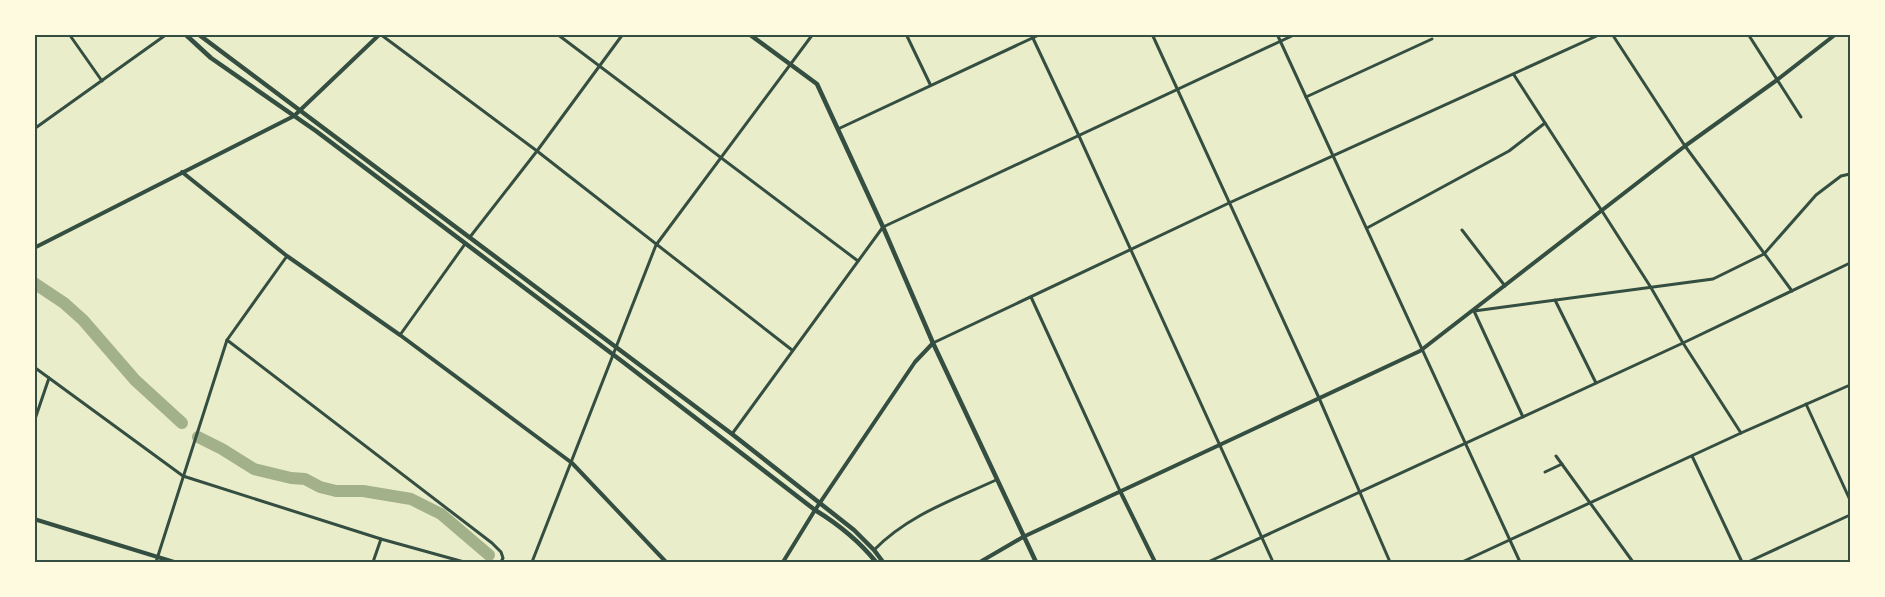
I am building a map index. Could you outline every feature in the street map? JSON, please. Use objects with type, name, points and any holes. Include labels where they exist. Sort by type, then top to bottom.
[{"type":"main road","points":[[185,34],[211,58],[294,116],[815,510],[842,528],[876,562]]},
{"type":"main road","points":[[198,34],[732,434],[854,530],[884,562]]},
{"type":"main road","points":[[749,34],[817,84],[933,343],[1036,562]]},
{"type":"street","points":[[69,34],[102,81]]},
{"type":"street","points":[[34,129],[167,34]]},
{"type":"street","points":[[557,34],[858,261]]},
{"type":"street","points":[[470,237],[537,151],[622,34]]},
{"type":"street","points":[[532,562],[656,244],[813,34]]},
{"type":"street","points":[[906,34],[931,85]]},
{"type":"street","points":[[838,129],[1032,36],[1041,34]]},
{"type":"street","points":[[1152,34],[1319,398],[1390,562]]},
{"type":"street","points":[[1277,34],[1420,351],[1520,562]]},
{"type":"street","points":[[732,434],[883,227],[1296,34]]},
{"type":"street","points":[[783,562],[815,510],[915,362],[933,343],[1229,203],[1601,34]]},
{"type":"street","points":[[1612,34],[1685,146],[1792,291]]},
{"type":"street","points":[[1748,34],[1802,117]]},
{"type":"street","points":[[980,562],[1023,537],[1420,351],[1685,146],[1836,34]]},
{"type":"street","points":[[34,248],[294,116],[380,35],[537,151],[792,350]]},
{"type":"street","points":[[1032,36],[1273,562]]},
{"type":"street","points":[[1306,97],[1432,39]]},
{"type":"street","points":[[1514,75],[1650,286],[1683,343],[1741,433]]},
{"type":"street","points":[[1366,228],[1509,151],[1545,123]]},
{"type":"street","points":[[182,172],[287,256],[400,335],[572,463],[666,562]]},
{"type":"street","points":[[1474,311],[1713,279],[1764,254],[1816,195],[1841,176],[1851,174]]},
{"type":"street","points":[[1462,230],[1504,286]]},
{"type":"street","points":[[400,335],[465,244]]},
{"type":"street","points":[[157,560],[227,340],[287,256]]},
{"type":"street","points":[[1208,562],[1851,263]]},
{"type":"street","points":[[1030,297],[1155,562]]},
{"type":"street","points":[[1555,300],[1596,383]]},
{"type":"street","points":[[1474,311],[1523,417]]},
{"type":"street","points":[[227,340],[492,543],[501,552],[503,558],[501,562]]},
{"type":"street","points":[[34,367],[183,476],[381,539],[464,562]]},
{"type":"street","points":[[34,422],[49,378]]},
{"type":"street","points":[[1462,562],[1741,433],[1851,385]]},
{"type":"street","points":[[1806,404],[1851,500]]},
{"type":"street","points":[[1556,456],[1633,562]]},
{"type":"street","points":[[1692,456],[1742,562]]},
{"type":"street","points":[[1545,472],[1562,464]]},
{"type":"street","points":[[874,550],[913,518],[998,479]]},
{"type":"street","points":[[1748,562],[1851,515]]},
{"type":"street","points":[[34,519],[157,560],[174,562]]},
{"type":"street","points":[[373,562],[381,539]]},
{"type":"waterway","points":[[34,283],[64,303],[83,320],[135,380],[182,423]]},
{"type":"waterway","points":[[198,437],[254,469],[305,479],[320,487],[336,491],[363,491],[411,499],[441,514],[489,555]]}]
